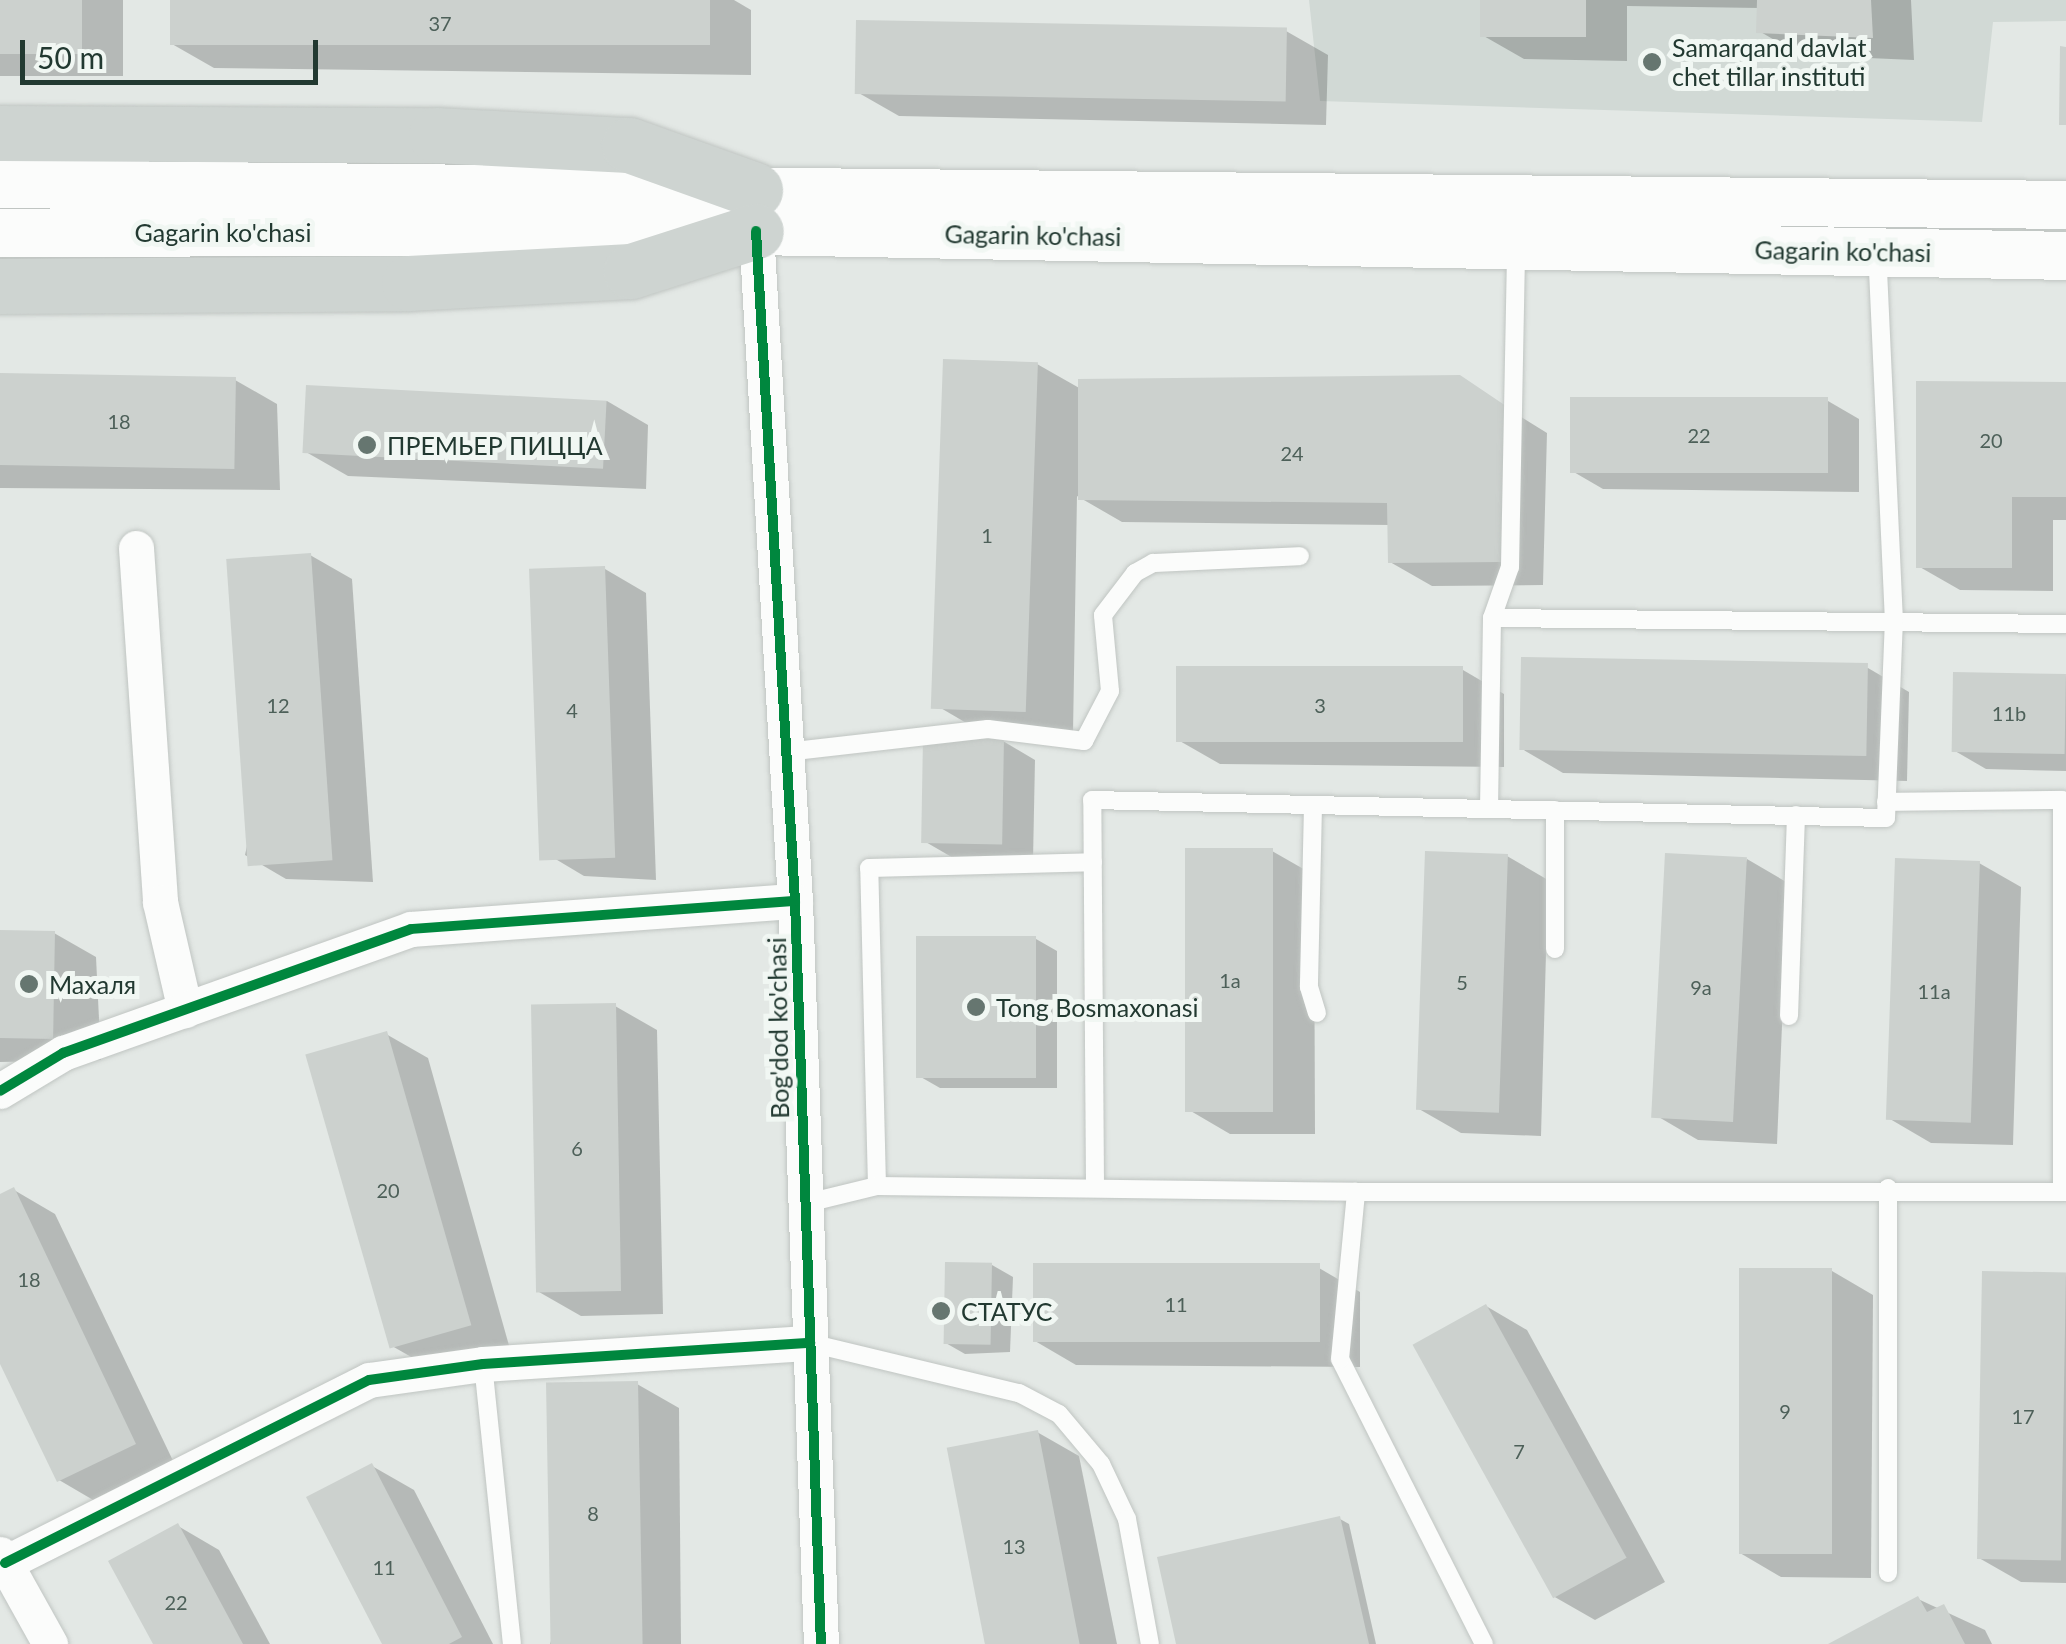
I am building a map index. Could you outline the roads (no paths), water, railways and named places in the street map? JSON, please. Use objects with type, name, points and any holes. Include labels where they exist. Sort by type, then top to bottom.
[{"type":"main road","points":[[0,132],[436,135],[629,145],[756,210]]},
{"type":"main road","name":"Gagarin ko'chasi","points":[[0,184],[756,210],[1516,244],[2066,256]]},
{"type":"main road","name":"Gagarin ko'chasi","points":[[0,233],[756,210],[2066,205]]},
{"type":"main road","points":[[0,286],[409,283],[632,271],[756,210]]},
{"type":"street","name":"Bog'dod ko'chasi","points":[[756,210],[795,901],[802,1204],[821,1644]]},
{"type":"street","points":[[136,548],[160,902],[185,1010]]},
{"type":"street","points":[[0,1091],[63,1053],[411,929],[795,901]]},
{"type":"street","points":[[50,1644],[2,1559],[369,1380],[483,1364],[810,1342]]},
{"type":"lane","points":[[1488,809],[1492,618],[1510,567],[1516,244]]},
{"type":"lane","points":[[1096,1186],[1092,800],[1886,818],[1894,622],[1877,252]]},
{"type":"lane","points":[[786,752],[988,730],[1084,741],[1110,692],[1103,615],[1135,573],[1152,563],[1300,556]]},
{"type":"lane","points":[[1492,618],[2066,624]]},
{"type":"lane","points":[[802,1204],[877,1186],[1356,1192],[1888,1188],[2064,1192],[2062,800],[1886,802]]},
{"type":"lane","points":[[1312,806],[1309,987],[1317,1013]]},
{"type":"lane","points":[[1555,949],[1556,810]]},
{"type":"lane","points":[[1789,1016],[1796,816]]},
{"type":"lane","points":[[877,1186],[869,868],[1092,862]]},
{"type":"lane","points":[[1888,1188],[1888,1574]]},
{"type":"lane","points":[[1356,1192],[1340,1359],[1484,1644]]},
{"type":"lane","points":[[810,1342],[1019,1393],[1059,1414],[1101,1464],[1127,1519],[1150,1644]]},
{"type":"lane","points":[[483,1364],[512,1644]]},
{"type":"place","name":"Samarqand davlat chet tillar instituti","points":[[1652,62]]},
{"type":"place","name":"ПРЕМЬЕР ПИЦЦА","points":[[367,445]]},
{"type":"place","name":"Махаля","points":[[29,984]]},
{"type":"place","name":"Tong Bosmaxonasi","points":[[976,1007]]},
{"type":"place","name":"СТАТУС","points":[[941,1311]]}]
